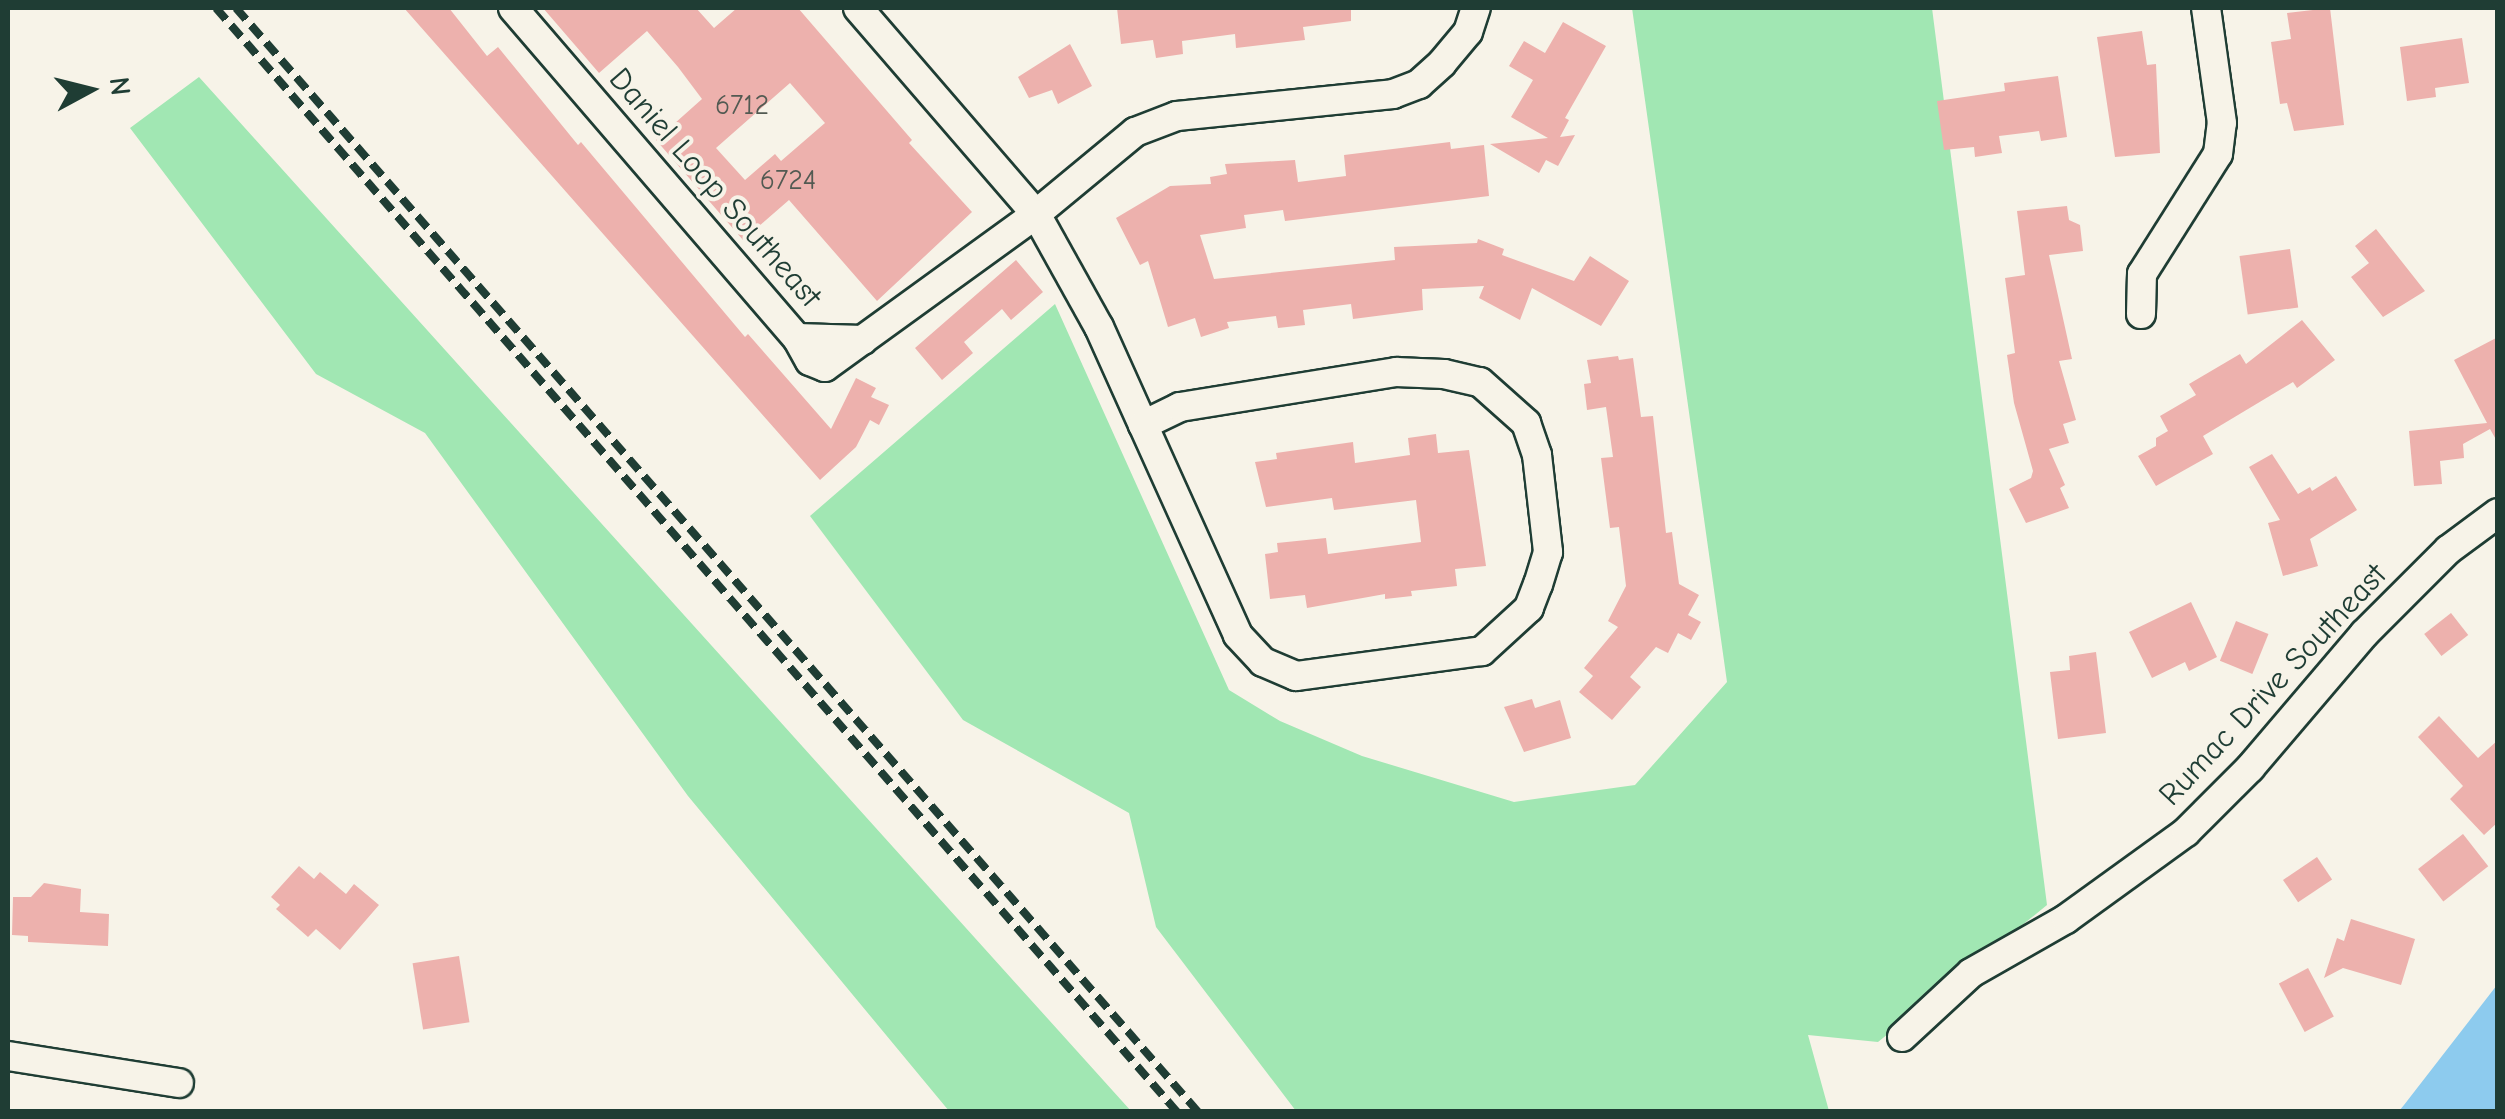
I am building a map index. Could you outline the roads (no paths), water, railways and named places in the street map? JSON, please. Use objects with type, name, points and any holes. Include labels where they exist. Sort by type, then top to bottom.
[{"type":"street","name":"Daniel Loop Southeast","points":[[513,8],[797,338],[810,361],[825,367],[1036,214]]},
{"type":"street","points":[[858,8],[1036,214],[1099,327],[1143,425],[1238,635],[1263,662],[1296,676],[1320,675],[1482,651],[1528,608],[1548,552],[1538,455],[1526,423],[1480,382],[1444,374],[1396,372],[1180,407],[1143,425]]},
{"type":"street","points":[[1036,214],[1135,132],[1177,116],[1394,94],[1419,84],[1468,32],[1476,8]]},
{"type":"street","points":[[2141,314],[2142,274],[2218,154],[2222,123],[2206,8]]},
{"type":"street","name":"Rumac Drive Southeast","points":[[1902,1037],[1971,973],[2066,918],[2186,832],[2250,768],[2364,634],[2448,550],[2498,513]]},
{"type":"street","points":[[8,1056],[178,1083]]},
{"type":"water","points":[[2497,985],[2497,1111],[2399,1111],[2404,1105]]},
{"type":"railway","points":[[216,8],[1177,1112]]},
{"type":"railway","points":[[236,8],[1198,1112]]}]
